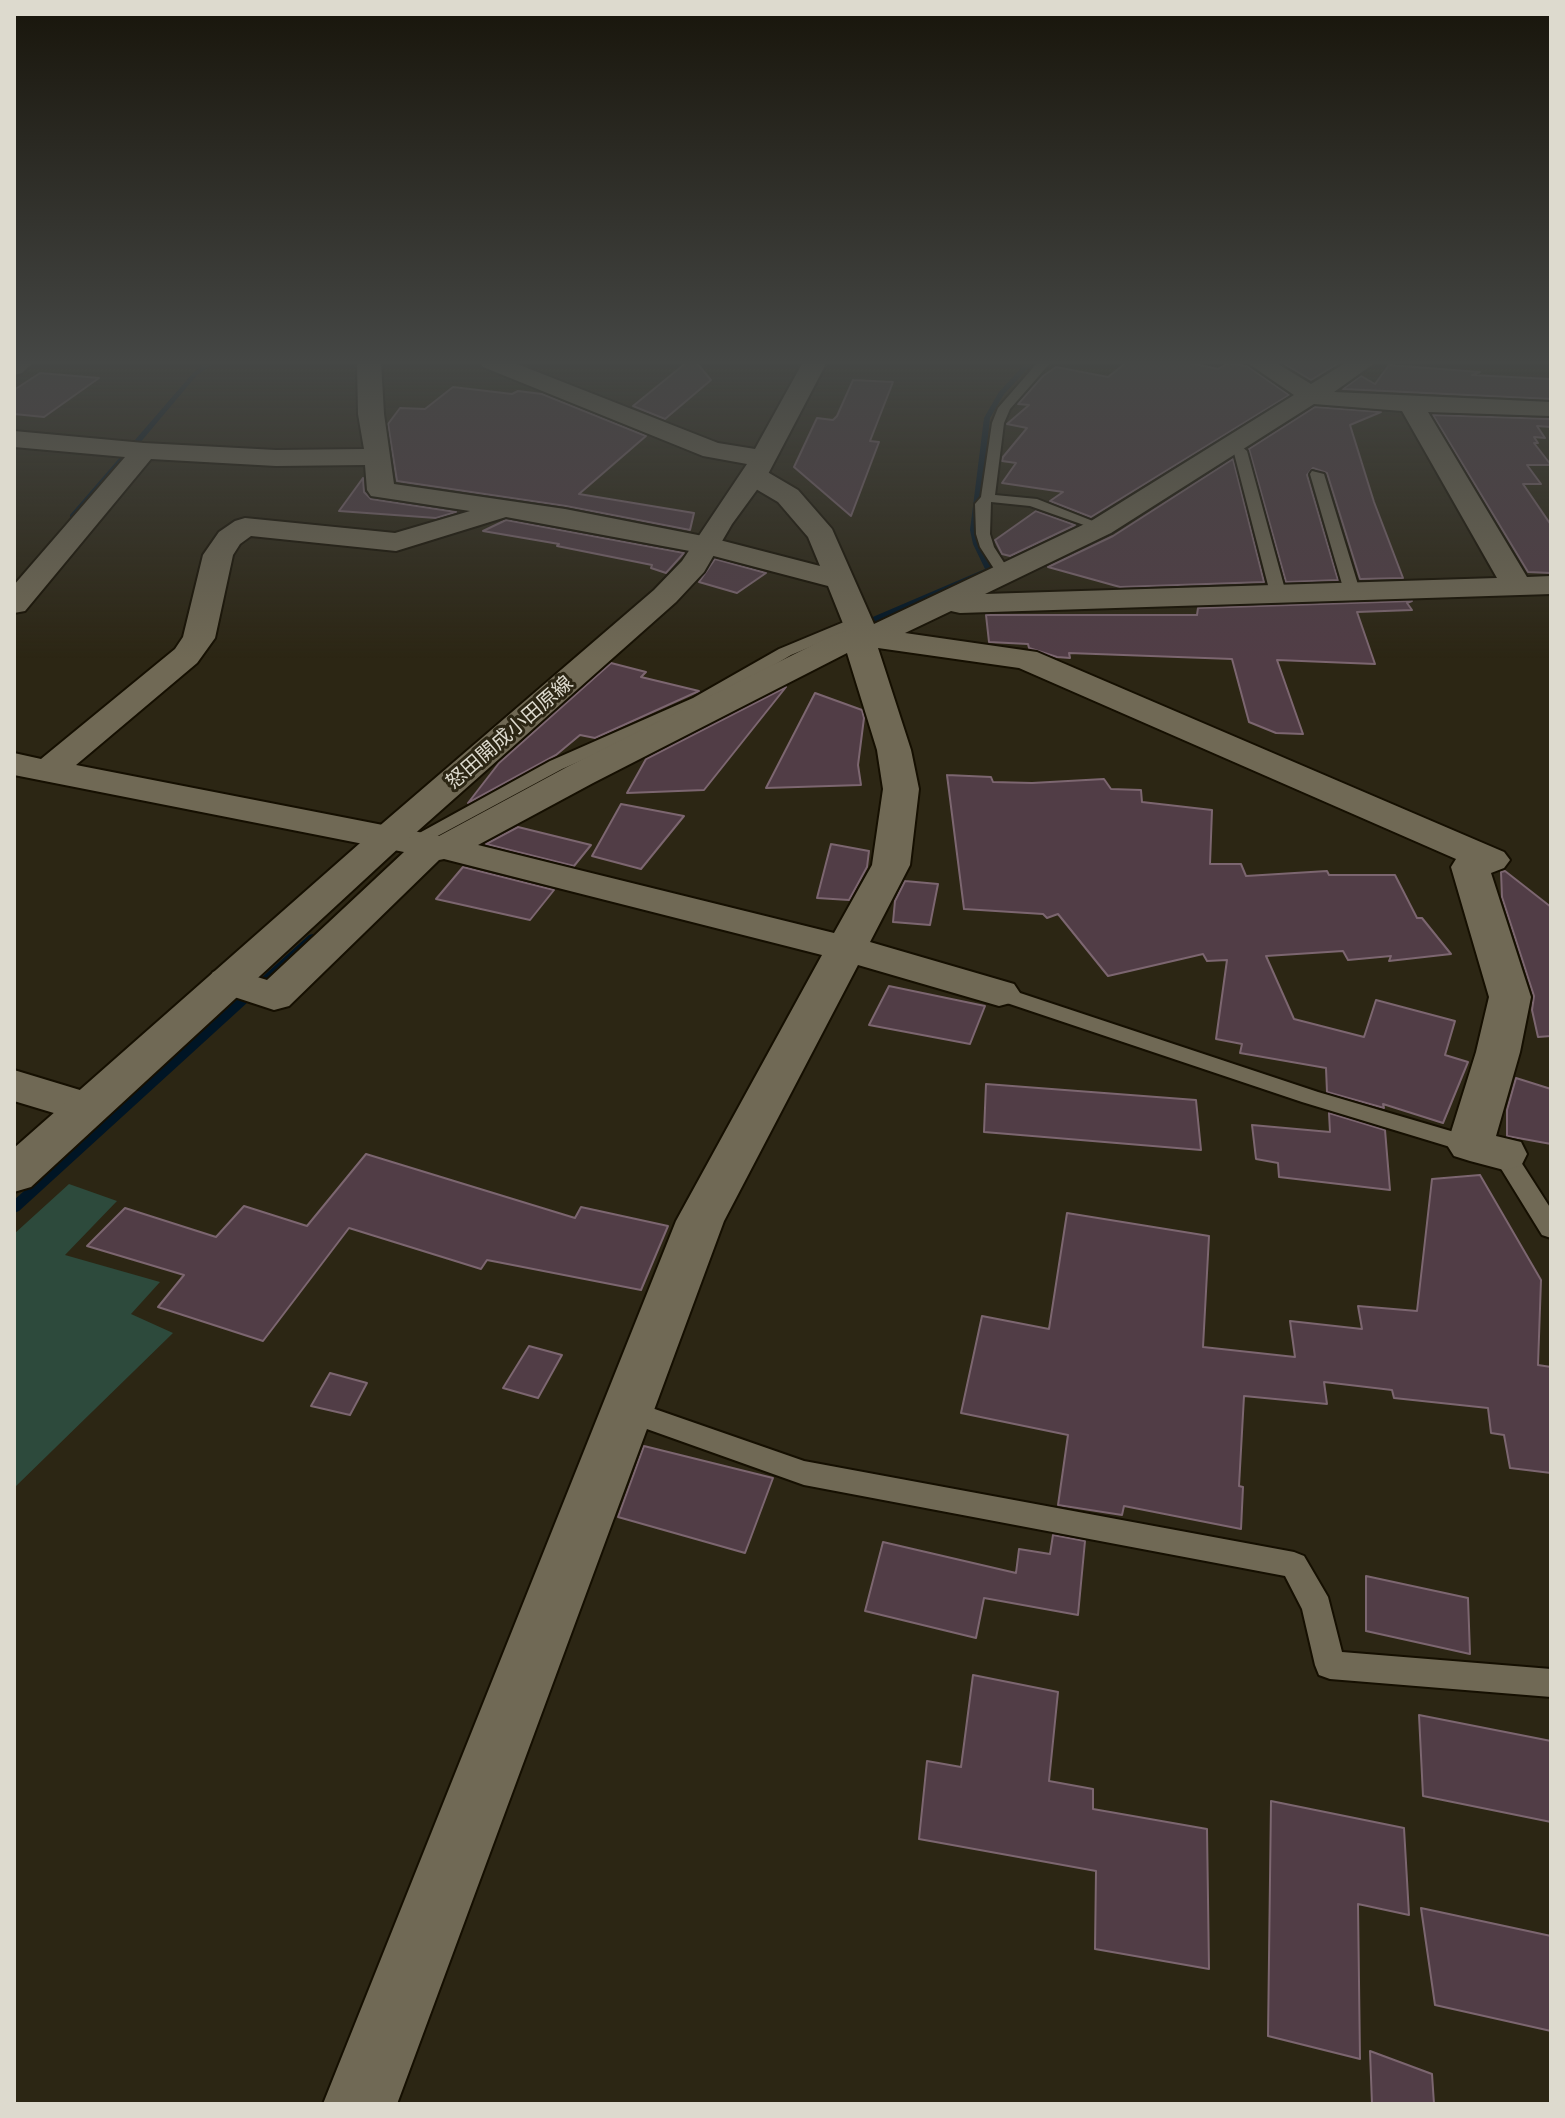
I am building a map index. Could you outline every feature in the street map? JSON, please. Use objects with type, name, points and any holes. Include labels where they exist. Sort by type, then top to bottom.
[{"type":"street","points":[[14,604],[136,461]]},
{"type":"street","points":[[378,461],[381,490],[511,508],[708,546],[841,580]]},
{"type":"street","points":[[360,2104],[700,1221],[891,865],[901,789],[894,750],[861,645],[860,629],[822,535],[758,467],[741,461]]},
{"type":"street","name":"怒田開成小田原線","points":[[14,1175],[228,981],[420,844],[694,566],[761,461]]},
{"type":"street","points":[[860,629],[876,635],[1005,575],[1101,527],[1206,461]]},
{"type":"street","points":[[1444,461],[1517,586]]},
{"type":"street","points":[[31,768],[186,656],[199,638],[218,555],[229,538],[245,527],[396,542],[511,508]]},
{"type":"street","points":[[938,605],[1551,585]]},
{"type":"street","points":[[420,844],[580,775],[742,696],[846,641],[860,629]]},
{"type":"street","points":[[860,629],[1026,659],[1491,860],[1470,867],[1510,997],[1498,1052],[1487,1150]]},
{"type":"street","points":[[31,768],[420,844],[848,949],[999,993]]},
{"type":"street","points":[[228,981],[274,997],[426,852],[420,844]]},
{"type":"street","points":[[14,1085],[87,1108]]},
{"type":"lane","points":[[993,461],[988,498],[982,504],[983,534],[987,547],[1005,575]]},
{"type":"lane","points":[[1243,461],[1278,593]]},
{"type":"lane","points":[[1317,474],[1352,591]]},
{"type":"lane","points":[[988,498],[1032,502],[1101,527]]},
{"type":"lane","points":[[999,993],[1310,1097],[1487,1150],[1551,1229]]},
{"type":"lane","points":[[626,1410],[804,1473],[1294,1565],[1317,1607],[1330,1665],[1551,1683]]},
{"type":"green space","points":[[69,1184],[117,1201],[65,1255],[160,1282],[131,1314],[173,1333],[14,1488],[14,1234]]},
{"type":"building","points":[[394,461],[617,461],[579,494],[694,513],[690,530],[566,506],[397,481]]},
{"type":"building","points":[[797,461],[872,461],[851,516],[794,467]]},
{"type":"building","points":[[1002,461],[1182,461],[1091,517],[1050,501],[1063,492],[1002,483],[1016,463]]},
{"type":"building","points":[[1233,461],[1264,582],[1120,587],[1048,567],[1113,536]]},
{"type":"building","points":[[1252,461],[1361,461],[1403,578],[1360,579],[1327,473],[1313,468],[1307,475],[1338,580],[1286,582]]},
{"type":"building","points":[[1461,461],[1548,461],[1551,465],[1527,465],[1541,484],[1523,484],[1551,525],[1551,573],[1528,572]]},
{"type":"building","points":[[363,478],[364,492],[371,499],[456,512],[436,518],[339,511]]},
{"type":"building","points":[[1036,511],[1075,525],[1010,556],[1002,554],[995,540]]},
{"type":"building","points":[[506,520],[684,553],[666,573],[651,568],[652,565],[483,531]]},
{"type":"building","points":[[715,559],[766,573],[737,593],[699,582]]},
{"type":"building","points":[[1412,601],[1407,603],[1412,610],[1357,612],[1375,664],[1277,660],[1303,734],[1276,733],[1249,722],[1232,659],[1069,653],[1070,658],[1057,657],[1029,648],[1028,644],[989,642],[986,615],[1197,615],[1198,608]]},
{"type":"building","points":[[611,663],[646,672],[641,677],[699,691],[595,738],[580,735],[556,755],[468,803],[499,763]]},
{"type":"building","points":[[786,687],[704,790],[627,793],[646,759]]},
{"type":"building","points":[[815,693],[862,710],[864,718],[858,765],[861,785],[766,788]]},
{"type":"building","points":[[947,775],[991,777],[993,782],[1032,783],[1104,779],[1111,789],[1141,790],[1142,802],[1212,810],[1210,864],[1241,864],[1246,876],[1327,871],[1329,875],[1395,875],[1417,918],[1422,918],[1451,954],[1389,961],[1391,956],[1348,960],[1343,951],[1266,956],[1294,1019],[1364,1037],[1376,1000],[1455,1021],[1445,1055],[1468,1062],[1443,1123],[1383,1104],[1384,1108],[1327,1092],[1326,1068],[1240,1053],[1242,1044],[1216,1039],[1227,960],[1207,961],[1203,954],[1108,976],[1058,914],[1047,918],[1043,914],[964,909]]},
{"type":"building","points":[[621,804],[684,816],[641,869],[592,856]]},
{"type":"building","points":[[518,827],[591,845],[574,866],[486,844]]},
{"type":"building","points":[[831,844],[869,851],[867,867],[849,900],[817,898]]},
{"type":"building","points":[[463,867],[554,890],[530,920],[436,899]]},
{"type":"building","points":[[1505,871],[1551,907],[1551,1036],[1538,1037],[1532,1010],[1534,996],[1502,897],[1501,872]]},
{"type":"building","points":[[905,881],[938,884],[930,925],[893,922],[895,901]]},
{"type":"building","points":[[889,986],[985,1006],[970,1044],[869,1025]]},
{"type":"building","points":[[1516,1078],[1551,1089],[1551,1144],[1507,1136],[1507,1110]]},
{"type":"building","points":[[986,1084],[1196,1100],[1201,1150],[984,1132]]},
{"type":"building","points":[[1329,1113],[1385,1130],[1390,1190],[1279,1177],[1278,1163],[1256,1159],[1252,1125],[1330,1132]]},
{"type":"building","points":[[366,1154],[575,1218],[581,1207],[668,1226],[641,1290],[487,1260],[481,1269],[349,1228],[263,1341],[158,1307],[184,1275],[87,1246],[125,1208],[216,1237],[244,1206],[307,1226]]},
{"type":"building","points":[[1480,1175],[1541,1280],[1538,1365],[1551,1367],[1551,1473],[1510,1468],[1504,1435],[1491,1433],[1488,1408],[1394,1398],[1392,1390],[1324,1382],[1327,1404],[1244,1396],[1239,1486],[1243,1487],[1241,1529],[1124,1506],[1122,1515],[1058,1505],[1068,1435],[961,1413],[982,1316],[1049,1329],[1067,1213],[1209,1236],[1203,1347],[1295,1357],[1290,1321],[1362,1329],[1358,1306],[1417,1311],[1432,1179]]},
{"type":"building","points":[[529,1346],[562,1355],[538,1398],[503,1388]]},
{"type":"building","points":[[330,1373],[367,1383],[350,1415],[311,1406]]},
{"type":"building","points":[[644,1446],[773,1478],[745,1553],[618,1517]]},
{"type":"building","points":[[1053,1535],[1085,1541],[1078,1615],[984,1598],[976,1638],[865,1611],[883,1542],[1016,1573],[1019,1549],[1050,1554]]},
{"type":"building","points":[[1366,1576],[1468,1598],[1470,1654],[1366,1631]]},
{"type":"building","points":[[973,1675],[1058,1692],[1049,1781],[1093,1789],[1093,1809],[1207,1829],[1209,1969],[1095,1949],[1096,1871],[919,1839],[927,1761],[961,1767]]},
{"type":"building","points":[[1419,1715],[1551,1741],[1551,1822],[1423,1796]]},
{"type":"building","points":[[1271,1801],[1404,1828],[1409,1915],[1358,1904],[1360,2059],[1268,2036]]},
{"type":"building","points":[[1421,1908],[1551,1936],[1551,2031],[1435,2005]]},
{"type":"building","points":[[1370,2051],[1432,2074],[1434,2104],[1372,2104]]},
{"type":"waterway","points":[[73,517],[121,461]]},
{"type":"waterway","points":[[857,627],[990,570],[977,544],[974,530],[982,461]]},
{"type":"waterway","points":[[14,1208],[313,937]]}]
